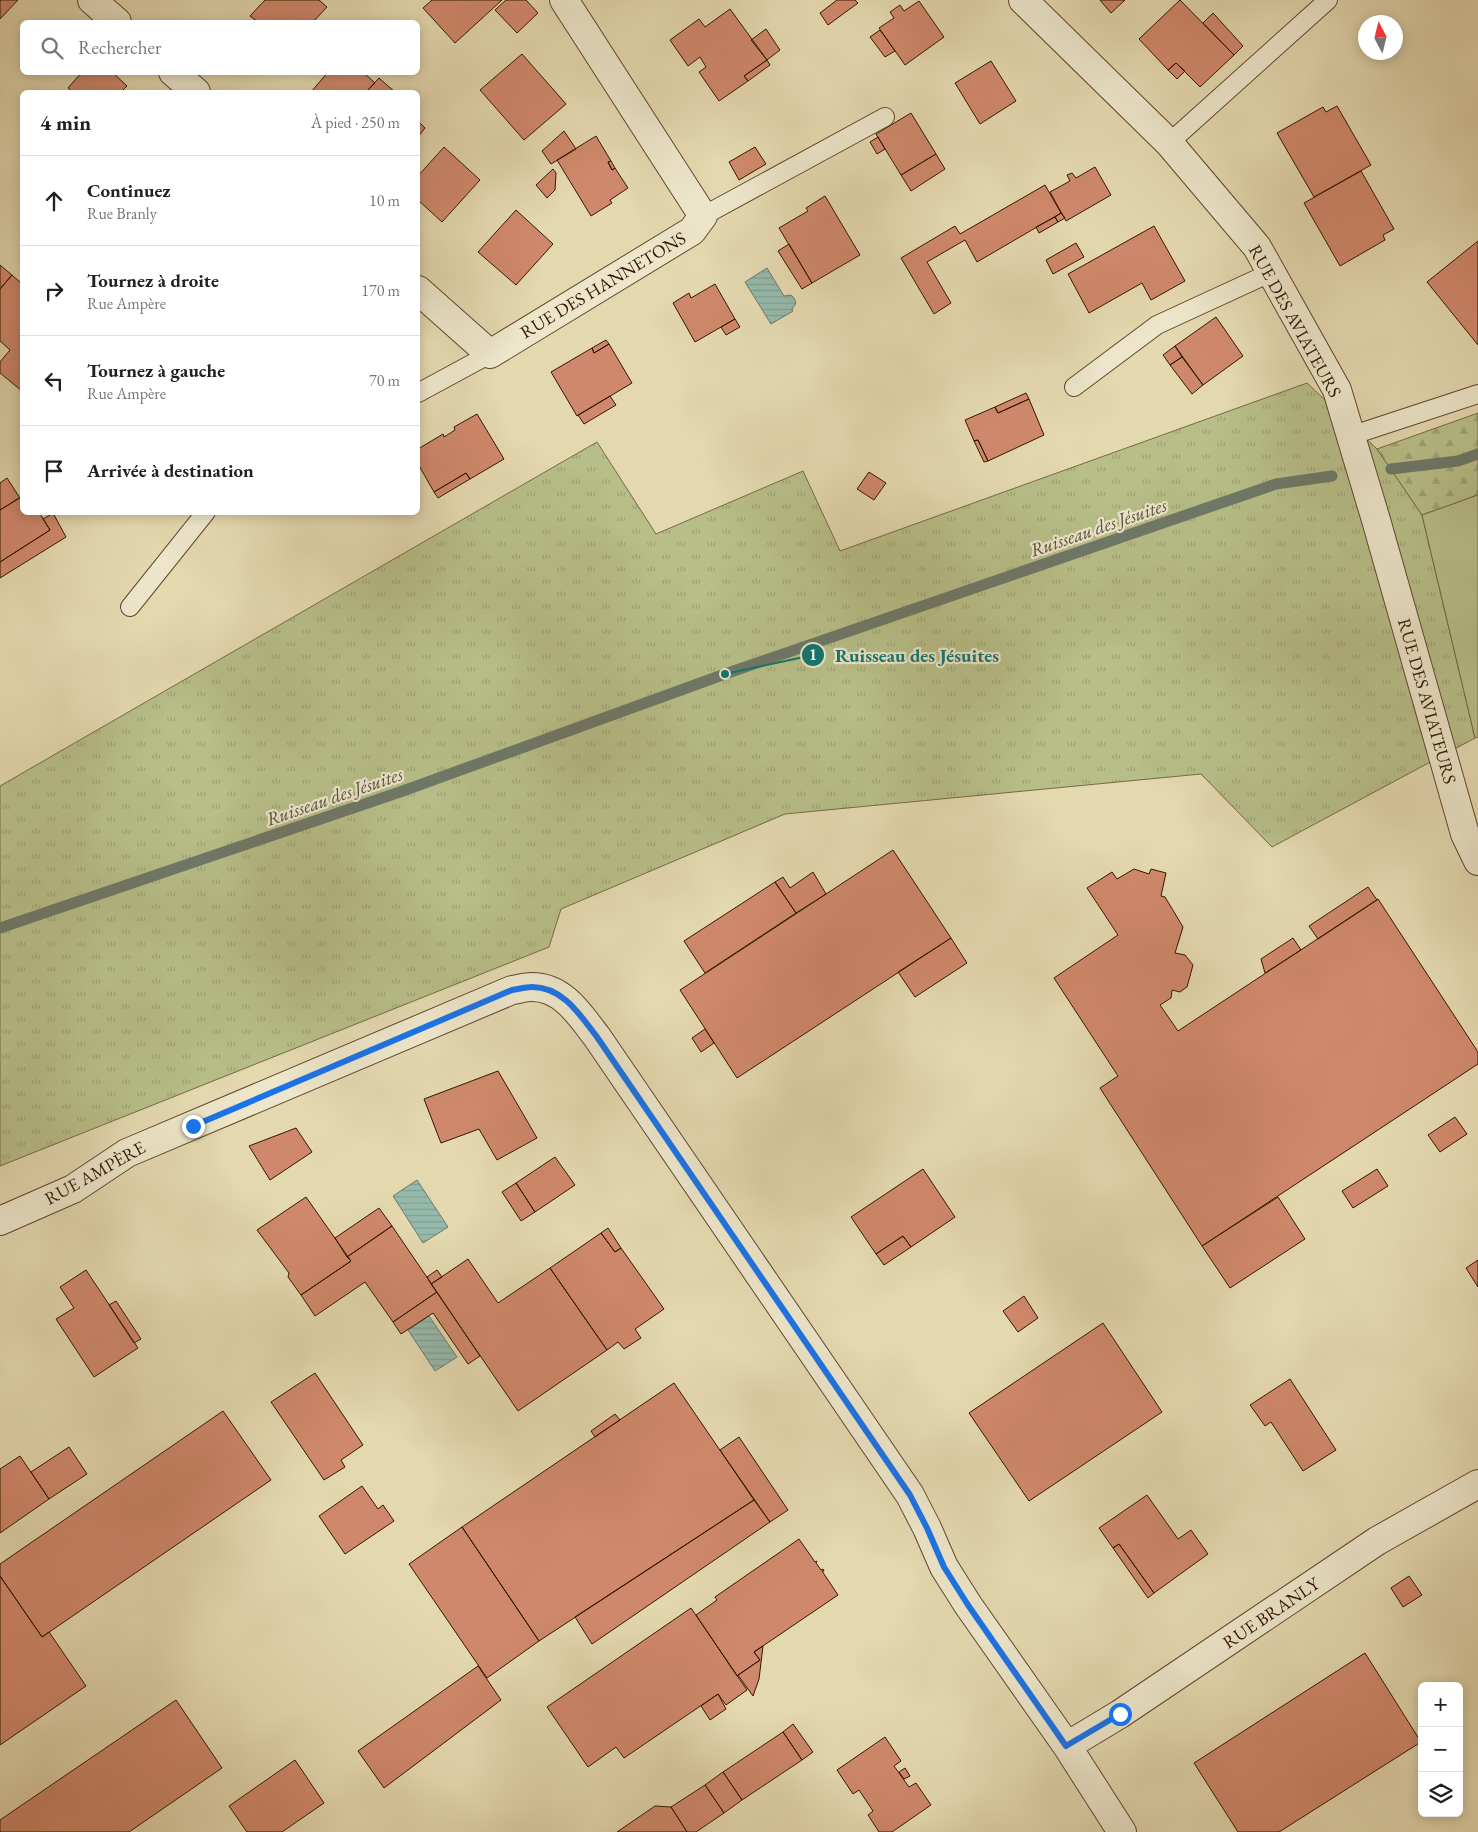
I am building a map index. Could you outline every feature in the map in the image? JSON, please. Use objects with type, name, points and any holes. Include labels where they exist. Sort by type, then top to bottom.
[{"type":"street","points":[[92,0],[115,20]]},
{"type":"street","points":[[564,0],[703,216]]},
{"type":"street","name":"RUE DES AVIATEURS","points":[[1023,0],[1169,144],[1257,247],[1336,390],[1376,520],[1465,834],[1478,861]]},
{"type":"street","points":[[176,75],[194,90]]},
{"type":"street","name":"RUE DES HANNETONS","points":[[490,354],[692,231],[703,216]]},
{"type":"street","points":[[420,292],[490,354]]},
{"type":"street","name":"RUE AMPÈRE","points":[[0,1221],[73,1189],[127,1152],[512,990],[532,987],[553,991],[570,1002],[597,1037],[900,1481],[927,1528],[944,1567],[968,1605],[1066,1746],[1122,1832]]},
{"type":"street","name":"RUE BRANLY","points":[[1066,1746],[1120,1714],[1377,1541],[1478,1484]]},
{"type":"lane","points":[[1169,144],[1328,0]]},
{"type":"lane","points":[[703,216],[886,117]]},
{"type":"lane","points":[[1074,387],[1158,325],[1272,272]]},
{"type":"lane","points":[[420,392],[490,354]]},
{"type":"lane","points":[[1350,436],[1478,394]]},
{"type":"lane","points":[[130,607],[204,515]]},
{"type":"green space","points":[[1307,383],[1377,449],[1422,515],[1475,738],[1272,847],[1201,774],[785,814],[561,909],[549,947],[0,1166],[0,786],[597,442],[656,534],[803,471],[840,551]]},
{"type":"green space","points":[[1478,413],[1478,495],[1422,515],[1377,449]]},
{"type":"green space","points":[[1478,495],[1478,737],[1475,738],[1422,515]]},
{"type":"shaded area","points":[[767,268],[784,296],[791,295],[796,303],[792,309],[793,311],[771,324],[745,282]]},
{"type":"shaded area","points":[[417,1180],[448,1227],[423,1243],[393,1196]]},
{"type":"shaded area","points":[[429,1316],[457,1357],[435,1371],[408,1330]]},
{"type":"building","points":[[0,0],[18,0],[0,19]]},
{"type":"building","points":[[265,0],[319,0],[327,7],[315,20],[255,20],[250,16]]},
{"type":"building","points":[[432,0],[502,0],[455,43],[423,8]]},
{"type":"building","points":[[506,0],[526,0],[538,13],[517,33],[495,10]]},
{"type":"building","points":[[837,0],[855,0],[858,3],[828,25],[820,13]]},
{"type":"building","points":[[1100,0],[1125,0],[1111,13]]},
{"type":"building","points":[[1180,0],[1234,55],[1200,87],[1176,63],[1168,70],[1139,39]]},
{"type":"building","points":[[919,1],[944,37],[905,65],[879,28],[894,18],[890,12],[900,5],[904,11]]},
{"type":"building","points":[[730,9],[767,60],[744,76],[748,81],[719,101],[699,72],[706,67],[700,57],[688,66],[670,40],[699,19],[705,27]]},
{"type":"building","points":[[1213,13],[1243,46],[1234,55],[1203,23]]},
{"type":"building","points":[[766,29],[780,50],[767,60],[751,40]]},
{"type":"building","points":[[880,30],[895,51],[885,57],[870,37]]},
{"type":"building","points":[[522,54],[566,104],[524,140],[480,90]]},
{"type":"building","points":[[767,60],[770,65],[748,81],[744,76]]},
{"type":"building","points":[[991,61],[1016,101],[980,124],[955,83]]},
{"type":"building","points":[[1176,63],[1185,71],[1177,79],[1168,70]]},
{"type":"building","points":[[79,75],[115,75],[127,86],[123,90],[70,90],[68,88]]},
{"type":"building","points":[[325,75],[366,75],[375,83],[368,90],[313,90]]},
{"type":"building","points":[[379,78],[393,90],[368,90]]},
{"type":"building","points":[[1337,106],[1371,165],[1314,197],[1277,133],[1323,107],[1326,112]]},
{"type":"building","points":[[911,113],[936,154],[901,175],[876,134]]},
{"type":"building","points":[[420,123],[425,128],[420,134]]},
{"type":"building","points":[[564,131],[576,149],[551,164],[542,151]]},
{"type":"building","points":[[596,136],[611,161],[608,162],[612,170],[615,168],[628,188],[610,200],[612,203],[591,216],[557,160]]},
{"type":"building","points":[[878,137],[885,149],[877,154],[870,142]]},
{"type":"building","points":[[444,147],[480,180],[442,222],[420,202],[420,174]]},
{"type":"building","points":[[755,147],[766,164],[739,180],[729,162]]},
{"type":"building","points":[[936,154],[945,169],[911,191],[901,175]]},
{"type":"building","points":[[611,161],[615,168],[612,170],[608,162]]},
{"type":"building","points":[[1095,167],[1111,195],[1066,221],[1050,192],[1070,181],[1067,175],[1072,173],[1076,178]]},
{"type":"building","points":[[553,169],[556,173],[555,190],[547,198],[536,185]]},
{"type":"building","points":[[1361,171],[1394,229],[1383,235],[1385,240],[1340,266],[1304,203]]},
{"type":"building","points":[[1045,185],[1061,213],[977,262],[965,240],[927,262],[951,303],[934,314],[901,258],[955,226],[960,234]]},
{"type":"building","points":[[825,196],[860,255],[812,283],[779,228],[808,211],[806,208]]},
{"type":"building","points":[[516,210],[553,244],[516,285],[478,252]]},
{"type":"building","points":[[1061,213],[1065,218],[1058,222],[1055,217]]},
{"type":"building","points":[[1055,217],[1058,222],[1039,233],[1036,227]]},
{"type":"building","points":[[1154,226],[1185,281],[1151,300],[1142,283],[1089,313],[1068,274]]},
{"type":"building","points":[[1478,241],[1478,345],[1427,282]]},
{"type":"building","points":[[1076,243],[1084,257],[1053,274],[1046,260]]},
{"type":"building","points":[[789,244],[812,283],[802,289],[778,251]]},
{"type":"building","points":[[0,265],[12,275],[0,289]]},
{"type":"building","points":[[12,275],[20,282],[20,389],[0,373],[0,362],[10,350],[0,341],[0,289]]},
{"type":"building","points":[[715,284],[735,319],[695,342],[673,303],[689,293],[691,298]]},
{"type":"building","points":[[1216,317],[1243,356],[1203,385],[1175,346]]},
{"type":"building","points":[[735,319],[740,327],[726,335],[721,327]]},
{"type":"building","points":[[606,340],[609,344],[594,353],[592,348]]},
{"type":"building","points":[[609,344],[632,383],[577,416],[551,372],[592,348],[594,353]]},
{"type":"building","points":[[1175,346],[1182,357],[1170,365],[1163,355]]},
{"type":"building","points":[[1182,357],[1203,385],[1192,394],[1170,365]]},
{"type":"building","points":[[1026,393],[1029,399],[998,413],[995,407]]},
{"type":"building","points":[[610,396],[616,405],[584,424],[578,415]]},
{"type":"building","points":[[1029,399],[1044,435],[988,461],[978,440],[974,441],[965,420],[995,407],[998,413]]},
{"type":"building","points":[[477,414],[504,459],[470,479],[466,473],[434,492],[420,468],[420,448],[443,434],[444,437],[455,430],[454,427]]},
{"type":"building","points":[[978,440],[988,461],[984,462],[974,441]]},
{"type":"building","points":[[869,472],[886,483],[874,500],[857,489]]},
{"type":"building","points":[[466,473],[470,479],[438,498],[434,492]]},
{"type":"building","points":[[7,478],[20,498],[0,510],[0,483]]},
{"type":"building","points":[[20,497],[20,515],[41,515],[50,530],[0,562],[0,510]]},
{"type":"building","points":[[54,515],[66,537],[0,578],[0,562],[50,530],[43,519]]},
{"type":"building","points":[[893,850],[951,938],[737,1078],[680,990]]},
{"type":"building","points":[[1134,869],[1149,874],[1151,869],[1166,873],[1161,896],[1165,897],[1183,927],[1175,953],[1185,955],[1193,965],[1187,987],[1180,992],[1172,990],[1171,998],[1160,1005],[1178,1031],[1378,899],[1478,1052],[1478,1064],[1202,1246],[1100,1088],[1118,1076],[1054,978],[1118,935],[1087,888],[1112,872],[1117,879]]},
{"type":"building","points":[[813,872],[826,894],[796,913],[775,882],[783,877],[790,888]]},
{"type":"building","points":[[775,882],[796,913],[705,973],[684,941]]},
{"type":"building","points":[[1368,887],[1377,900],[1318,939],[1309,926]]},
{"type":"building","points":[[951,938],[967,963],[915,997],[898,972]]},
{"type":"building","points":[[1293,938],[1301,950],[1265,973],[1261,959]]},
{"type":"building","points":[[705,1029],[714,1043],[701,1052],[692,1038]]},
{"type":"building","points":[[498,1071],[537,1138],[497,1160],[479,1129],[441,1143],[424,1099]]},
{"type":"building","points":[[1455,1117],[1467,1134],[1440,1152],[1428,1135]]},
{"type":"building","points":[[296,1128],[312,1152],[270,1180],[249,1146]]},
{"type":"building","points":[[555,1157],[575,1185],[535,1212],[516,1183]]},
{"type":"building","points":[[923,1169],[955,1217],[911,1247],[903,1236],[876,1254],[851,1217]]},
{"type":"building","points":[[1377,1169],[1388,1186],[1353,1208],[1342,1191]]},
{"type":"building","points":[[516,1183],[535,1212],[521,1221],[502,1192]]},
{"type":"building","points":[[306,1197],[351,1261],[301,1295],[288,1277],[289,1273],[257,1230]]},
{"type":"building","points":[[1278,1197],[1305,1239],[1230,1288],[1202,1246]]},
{"type":"building","points":[[379,1208],[392,1226],[347,1257],[335,1238]]},
{"type":"building","points":[[392,1226],[437,1292],[393,1322],[365,1282],[315,1316],[301,1295],[351,1261],[347,1257]]},
{"type":"building","points":[[608,1228],[621,1248],[615,1252],[601,1233]]},
{"type":"building","points":[[601,1233],[615,1252],[621,1248],[664,1309],[635,1329],[641,1338],[624,1349],[618,1342],[607,1350],[550,1268]]},
{"type":"building","points":[[903,1236],[911,1247],[884,1265],[876,1254]]},
{"type":"building","points":[[468,1259],[498,1303],[550,1268],[607,1350],[518,1411],[431,1284]]},
{"type":"building","points":[[1478,1260],[1478,1287],[1466,1268]]},
{"type":"building","points":[[86,1270],[138,1348],[94,1377],[56,1319],[74,1308],[60,1287]]},
{"type":"building","points":[[437,1270],[442,1277],[431,1284],[427,1277]]},
{"type":"building","points":[[437,1292],[480,1356],[468,1364],[433,1313],[401,1334],[393,1322]]},
{"type":"building","points":[[1024,1296],[1038,1318],[1018,1332],[1003,1311]]},
{"type":"building","points":[[116,1301],[141,1339],[134,1343],[109,1305]]},
{"type":"building","points":[[1103,1323],[1162,1412],[1029,1501],[969,1413]]},
{"type":"building","points":[[315,1373],[363,1445],[341,1460],[345,1467],[324,1480],[271,1402]]},
{"type":"building","points":[[1290,1379],[1336,1450],[1303,1471],[1271,1422],[1265,1426],[1250,1405]]},
{"type":"building","points":[[674,1383],[754,1500],[539,1641],[462,1527]]},
{"type":"building","points":[[223,1411],[271,1480],[42,1637],[0,1576],[0,1564]]},
{"type":"building","points":[[615,1414],[620,1420],[595,1437],[591,1431]]},
{"type":"building","points":[[739,1437],[788,1510],[770,1522],[720,1450]]},
{"type":"building","points":[[69,1447],[87,1474],[49,1499],[31,1472]]},
{"type":"building","points":[[20,1456],[49,1499],[0,1533],[0,1469]]},
{"type":"building","points":[[362,1486],[378,1509],[383,1505],[394,1521],[345,1554],[319,1516]]},
{"type":"building","points":[[1147,1495],[1178,1539],[1191,1530],[1208,1554],[1154,1593],[1119,1544],[1113,1548],[1099,1528]]},
{"type":"building","points":[[754,1500],[770,1522],[592,1644],[575,1617]]},
{"type":"building","points":[[462,1527],[539,1641],[487,1678],[409,1564]]},
{"type":"building","points":[[799,1539],[815,1562],[817,1561],[816,1563],[821,1570],[823,1569],[824,1571],[822,1571],[838,1595],[754,1652],[760,1660],[737,1676],[696,1615],[717,1600],[715,1597]]},
{"type":"building","points":[[1119,1544],[1154,1593],[1148,1598],[1113,1548]]},
{"type":"building","points":[[0,1576],[42,1637],[49,1632],[86,1686],[0,1745]]},
{"type":"building","points":[[1409,1576],[1422,1595],[1403,1607],[1391,1588]]},
{"type":"building","points":[[691,1608],[747,1690],[726,1705],[718,1694],[624,1758],[616,1747],[588,1767],[547,1707]]},
{"type":"building","points":[[763,1646],[759,1679],[753,1696],[738,1675],[760,1660],[754,1652]]},
{"type":"building","points":[[1365,1653],[1418,1737],[1418,1744],[1279,1832],[1238,1832],[1194,1763]]},
{"type":"building","points":[[478,1666],[501,1700],[384,1788],[358,1751]]},
{"type":"building","points":[[718,1694],[726,1709],[710,1720],[701,1706]]},
{"type":"building","points":[[176,1700],[222,1768],[129,1832],[0,1832],[0,1820]]},
{"type":"building","points":[[793,1724],[813,1752],[802,1760],[783,1732]]},
{"type":"building","points":[[783,1732],[802,1760],[742,1800],[723,1772]]},
{"type":"building","points":[[885,1737],[901,1761],[894,1766],[909,1787],[916,1783],[931,1805],[892,1832],[879,1832],[868,1815],[873,1811],[859,1790],[853,1794],[837,1770]]},
{"type":"building","points":[[295,1760],[324,1803],[282,1832],[247,1832],[229,1806]]},
{"type":"building","points":[[905,1768],[910,1776],[904,1779],[899,1772]]},
{"type":"building","points":[[723,1772],[742,1800],[724,1813],[705,1785]]},
{"type":"building","points":[[705,1785],[724,1813],[696,1832],[687,1832],[671,1807]]},
{"type":"building","points":[[655,1806],[671,1807],[687,1832],[617,1832]]},
{"type":"waterway","name":"Ruisseau des Jésuites","points":[[1391,469],[1458,461],[1478,454]]},
{"type":"waterway","name":"Ruisseau des Jésuites","points":[[0,928],[400,792],[725,674],[1276,484],[1332,476]]},
{"type":"place","name":"Ruisseau des Jésuites","points":[[725,674]]},
{"type":"route","points":[[193,1126],[512,990],[532,987],[553,991],[570,1002],[597,1037],[910,1495],[944,1567],[968,1605],[1066,1746],[1120,1714]]}]
